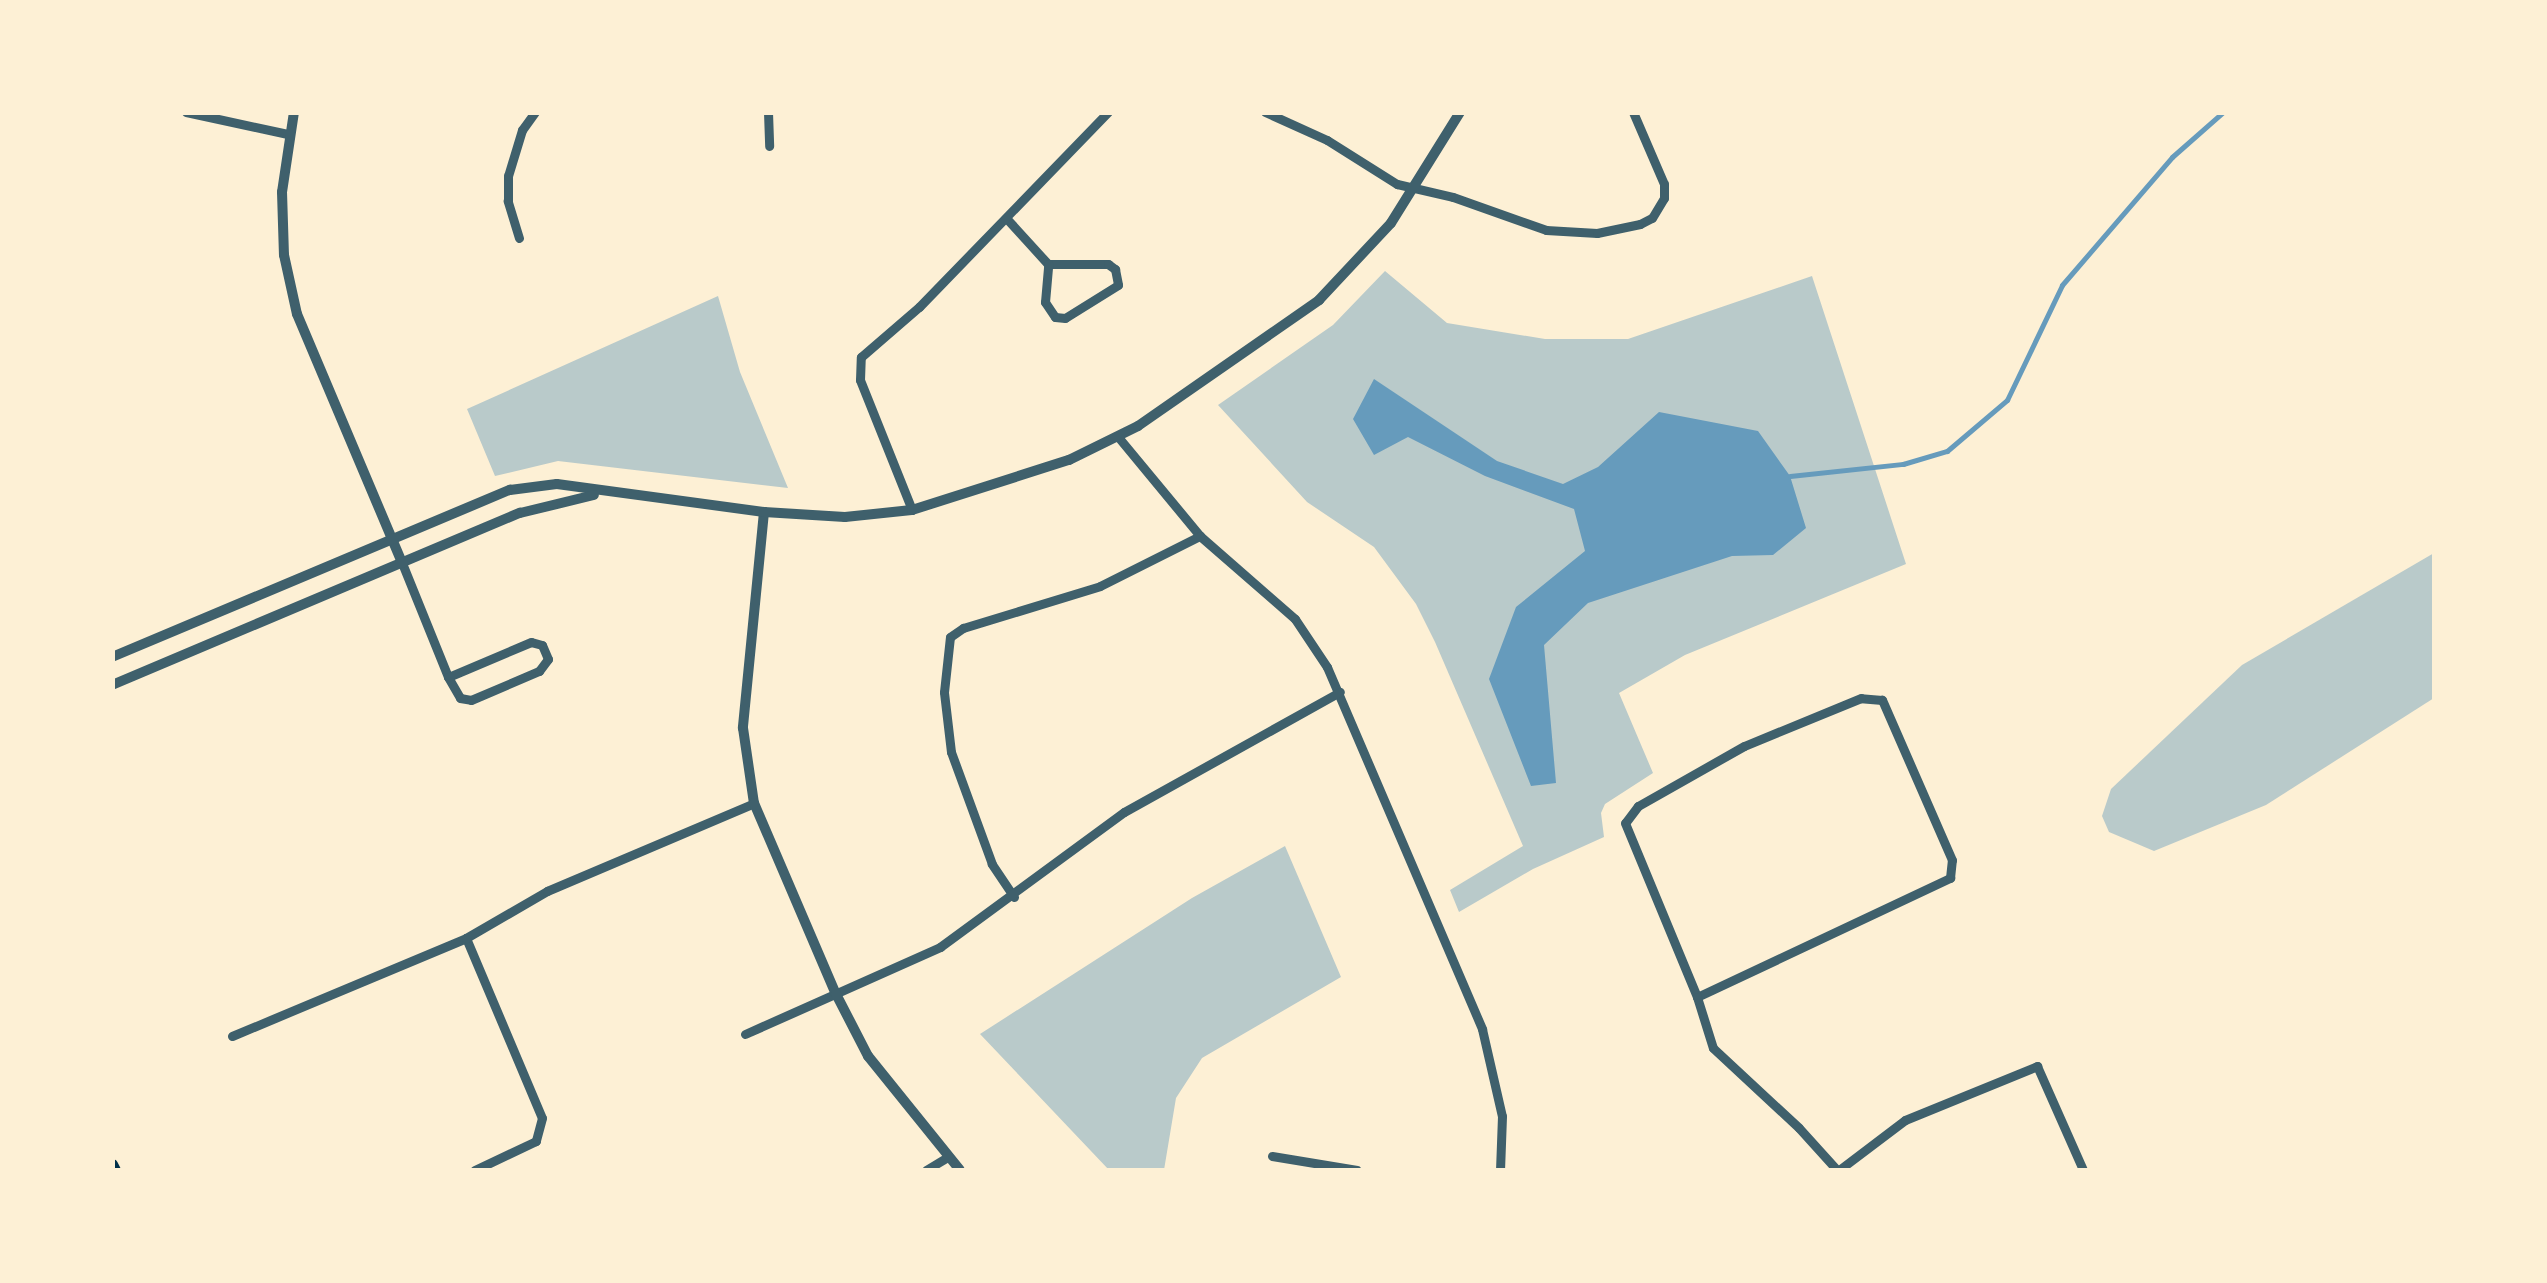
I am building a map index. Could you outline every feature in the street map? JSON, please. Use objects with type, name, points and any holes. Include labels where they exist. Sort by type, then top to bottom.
[{"type":"street","points":[[186,112],[288,134]]},
{"type":"street","points":[[294,112],[282,192],[284,254],[297,314],[390,539],[456,695],[471,700],[539,671],[548,659],[542,645],[531,642],[448,676]]},
{"type":"street","points":[[519,238],[508,201],[508,176],[522,130],[535,112]]},
{"type":"street","points":[[768,112],[769,146]]},
{"type":"street","points":[[912,510],[860,380],[861,356],[919,307],[1108,112]]},
{"type":"street","points":[[1265,112],[1328,140],[1387,178],[1416,189],[1453,197],[1546,230],[1597,232],[1640,224],[1660,209],[1664,184],[1633,112]]},
{"type":"street","points":[[112,657],[510,490],[558,484],[764,512],[845,517],[912,510],[1069,460],[1119,438],[1319,300],[1369,250],[1416,189],[1460,112]]},
{"type":"street","points":[[1007,219],[1048,264],[1045,302],[1055,317],[1065,318],[1118,285],[1115,269],[1108,264],[1048,264]]},
{"type":"street","points":[[1119,438],[1200,536],[1295,619],[1340,692],[1482,1029],[1502,1116],[1500,1170]]},
{"type":"street","points":[[112,684],[520,513],[605,493]]},
{"type":"street","points":[[764,512],[742,728],[754,804],[836,994],[868,1056],[960,1170]]},
{"type":"street","points":[[1014,897],[992,864],[951,752],[944,692],[950,637],[963,628],[1100,586],[1200,536]]},
{"type":"street","points":[[745,1034],[940,947],[1014,897],[1124,812],[1340,692]]},
{"type":"street","points":[[1697,997],[1950,878],[1952,860],[1882,700],[1873,696],[1744,746],[1638,806],[1625,822],[1697,997],[1713,1048],[1838,1170],[1905,1120],[2037,1066],[2084,1170]]},
{"type":"street","points":[[232,1036],[466,938],[548,891],[754,804]]},
{"type":"street","points":[[466,938],[542,1118],[542,1130],[526,1149],[475,1170]]},
{"type":"street","points":[[1272,1156],[1357,1170]]},
{"type":"street","points":[[926,1170],[948,1157]]},
{"type":"shaded area","points":[[1385,271],[1447,323],[1545,339],[1628,339],[1812,276],[1906,564],[1685,655],[1619,693],[1653,773],[1605,804],[1601,813],[1604,837],[1533,869],[1459,912],[1450,890],[1523,846],[1435,642],[1416,604],[1374,547],[1307,502],[1218,405],[1333,325]]},
{"type":"shaded area","points":[[718,296],[740,372],[788,488],[558,461],[495,476],[467,409]]},
{"type":"shaded area","points":[[2434,553],[2434,698],[2266,805],[2154,851],[2109,832],[2102,816],[2111,789],[2242,665]]},
{"type":"shaded area","points":[[1285,846],[1341,977],[1202,1058],[1176,1098],[1164,1170],[1109,1170],[980,1034],[1192,898]]},
{"type":"water","points":[[1374,379],[1497,461],[1563,484],[1598,467],[1659,412],[1758,431],[1790,476],[1806,528],[1773,555],[1732,556],[1588,603],[1544,645],[1556,783],[1531,786],[1489,679],[1516,607],[1585,551],[1574,509],[1485,476],[1408,437],[1374,455],[1353,419]]},
{"type":"waterway","points":[[1790,476],[1903,464],[1947,451],[2007,400],[2062,285],[2172,157],[2223,112]]}]
